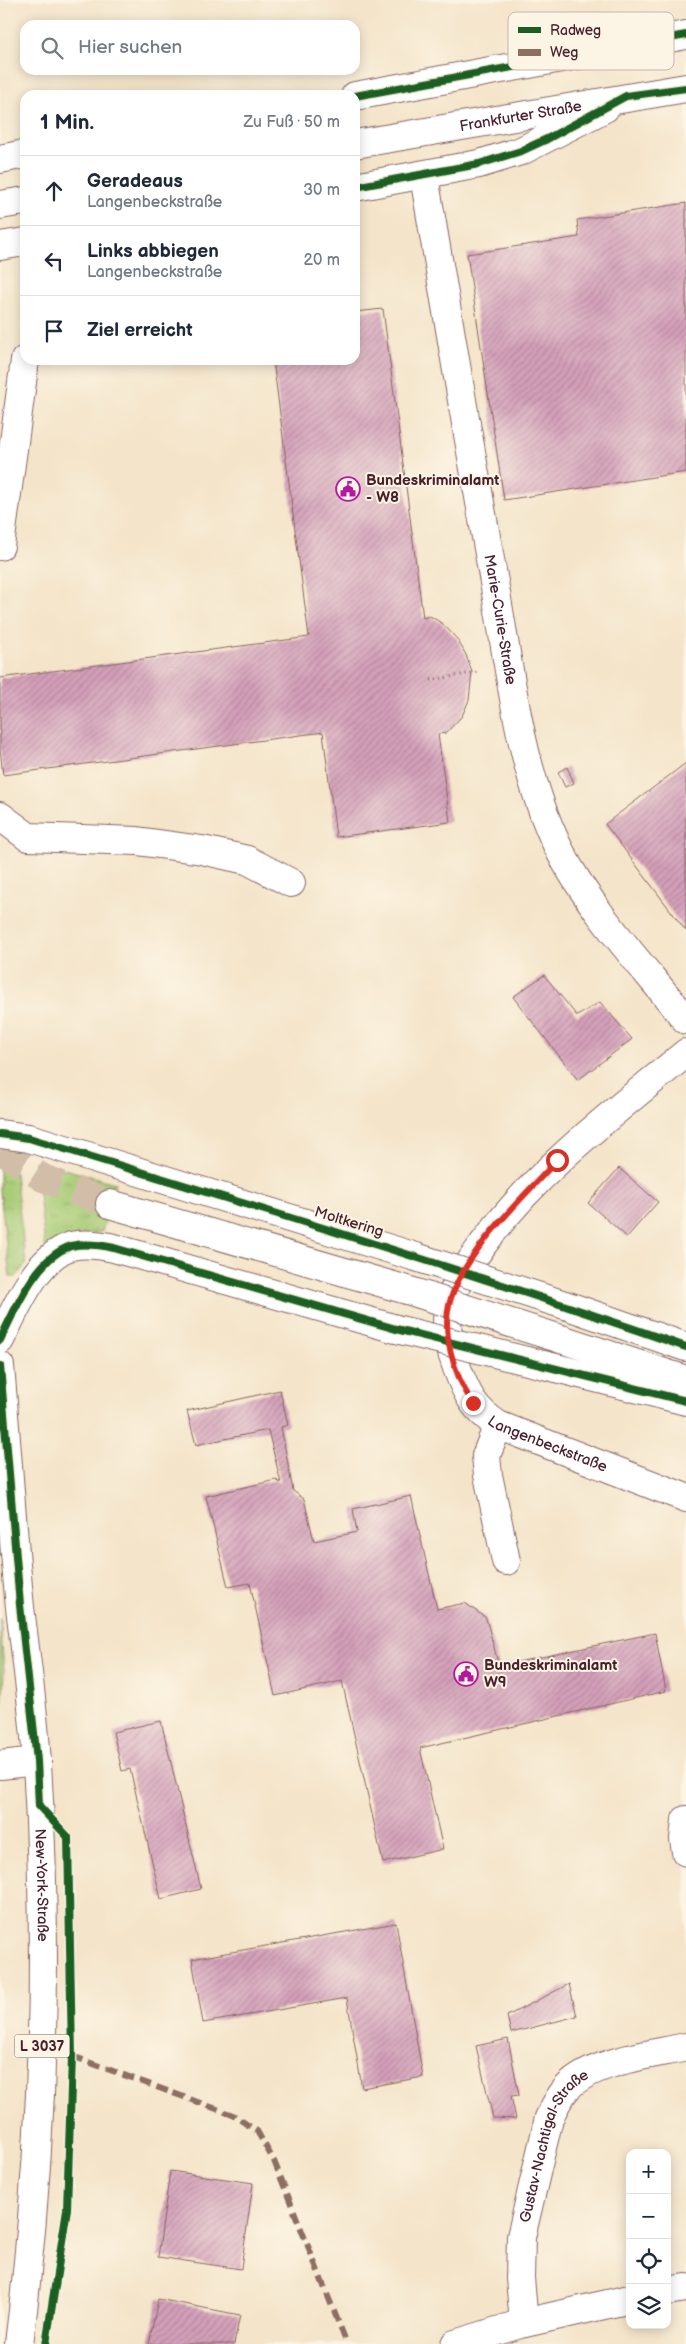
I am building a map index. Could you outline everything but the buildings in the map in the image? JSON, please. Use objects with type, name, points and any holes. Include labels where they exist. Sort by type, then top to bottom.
[{"type":"street","points":[[360,95],[508,67]]},
{"type":"street","name":"Frankfurter Straße","points":[[360,143],[626,96],[686,88]]},
{"type":"street","points":[[360,186],[424,176],[479,164],[521,151],[626,96]]},
{"type":"street","name":"Marie-Curie-Straße","points":[[424,176],[527,761],[541,806],[558,846],[579,883],[686,1020]]},
{"type":"street","points":[[0,205],[20,202]]},
{"type":"street","points":[[0,246],[20,243]]},
{"type":"street","points":[[0,546],[24,365]]},
{"type":"street","points":[[0,816],[28,837],[137,841],[202,850],[247,860],[291,884]]},
{"type":"street","name":"Langenbeckstraße","points":[[686,1053],[557,1160],[498,1225],[457,1284],[450,1300],[448,1318],[448,1332],[453,1357],[466,1393],[485,1416],[498,1425],[686,1498]]},
{"type":"street","name":"Moltkering","points":[[0,1134],[29,1138],[416,1257],[686,1346]]},
{"type":"street","points":[[110,1204],[407,1290],[686,1380]]},
{"type":"street","points":[[0,1340],[20,1301],[40,1269],[60,1251],[72,1246],[96,1244],[396,1328],[686,1401]]},
{"type":"street","name":"New-York-Straße","points":[[0,1366],[20,1605],[37,1760],[44,1938],[43,2039],[38,2146],[30,2254],[19,2344]]},
{"type":"street","points":[[498,1425],[486,1456],[488,1475],[506,1561]]},
{"type":"street","points":[[0,1765],[37,1760]]},
{"type":"street","points":[[686,1820],[684,1828],[686,1852]]},
{"type":"street","name":"Gustav-Nachtigal-Straße","points":[[524,2324],[520,2278],[522,2237],[549,2118],[557,2101],[568,2087],[597,2069],[686,2047]]},
{"type":"street","points":[[671,2291],[686,2288]]},
{"type":"street","points":[[455,2344],[524,2324],[626,2300]]},
{"type":"path","points":[[432,680],[480,671]]},
{"type":"green space","points":[[13,1158],[26,1264],[16,1277],[10,1277],[0,1191],[0,1160]]},
{"type":"green space","points":[[35,1161],[115,1183],[102,1232],[78,1235],[45,1246]]},
{"type":"green space","points":[[0,1618],[4,1669],[2,1718],[0,1724]]},
{"type":"tunnel","points":[[0,1150],[43,1178],[110,1204]]},
{"type":"marked path","points":[[72,2056],[233,2115],[257,2131],[274,2161],[347,2344]]},
{"type":"cycle path","points":[[674,37],[686,35]]},
{"type":"cycle path","points":[[360,95],[508,68]]},
{"type":"cycle path","points":[[360,186],[479,164],[521,151],[547,139],[626,96],[686,88]]},
{"type":"cycle path","points":[[0,1134],[29,1138],[441,1265],[686,1347]]},
{"type":"cycle path","points":[[0,1340],[28,1286],[47,1261],[71,1246],[92,1245],[114,1248],[396,1329],[686,1401]]},
{"type":"cycle path","points":[[0,1366],[20,1605],[37,1761],[39,1806],[68,1837],[72,2056],[67,2209],[46,2344]]},
{"type":"place","name":"Bundeskriminalamt - W8","points":[[348,489]]},
{"type":"place","name":"Bundeskriminalamt W9","points":[[466,1674]]},
{"type":"route","points":[[473,1403],[466,1393],[453,1357],[448,1332],[450,1300],[472,1259],[498,1225],[557,1160]]}]
